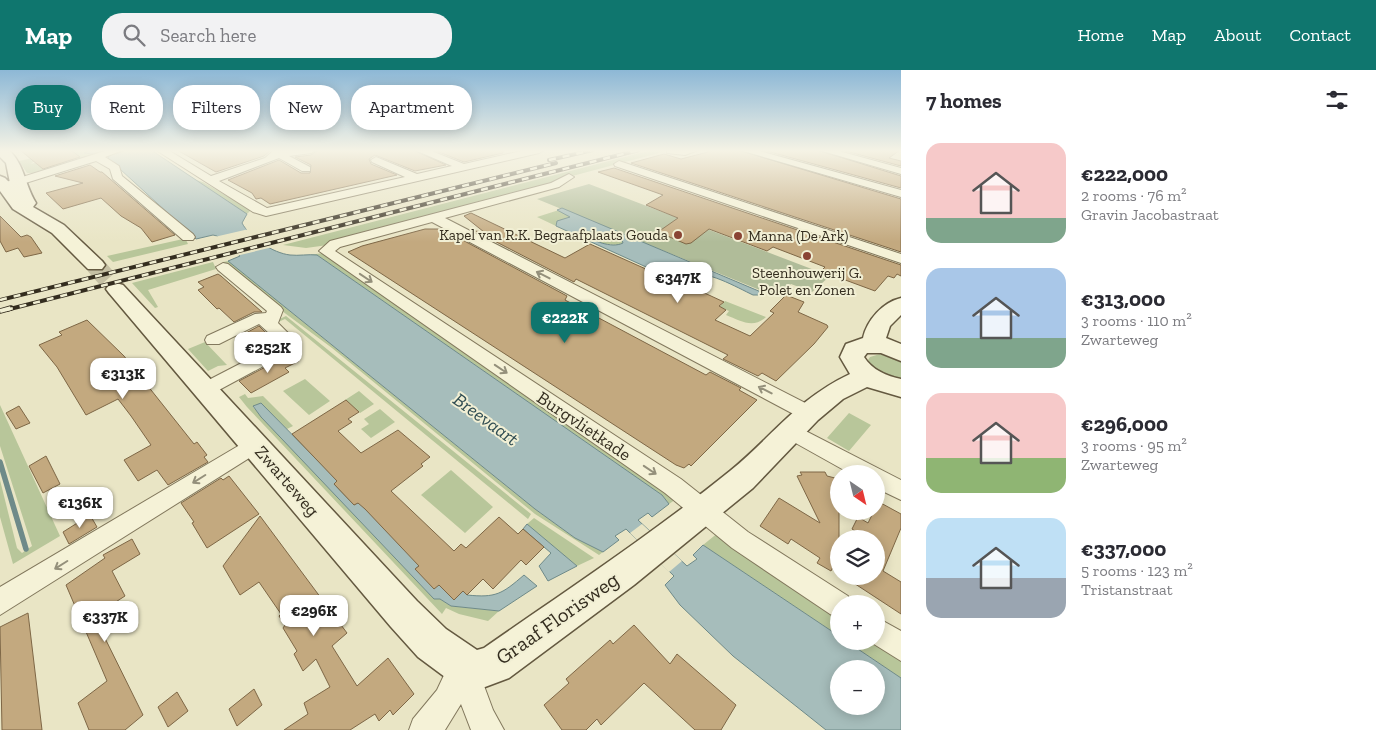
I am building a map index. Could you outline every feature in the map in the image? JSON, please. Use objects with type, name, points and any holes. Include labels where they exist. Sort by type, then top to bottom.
[{"type":"main road","points":[[6,185],[19,205],[27,208],[58,229],[95,264]]},
{"type":"main road","name":"Zwarteweg","points":[[116,289],[206,390],[248,449],[404,614],[432,642],[464,666]]},
{"type":"main road","points":[[875,345],[874,333],[877,327],[886,316],[901,304]]},
{"type":"main road","points":[[901,353],[875,345],[862,346],[852,353],[853,361],[867,376],[881,383],[901,388]]},
{"type":"main road","points":[[704,509],[742,479],[799,422],[834,392],[867,376]]},
{"type":"main road","name":"Graaf Florisweg","points":[[464,666],[477,670],[495,664],[704,509]]},
{"type":"street","points":[[6,185],[19,181]]},
{"type":"street","points":[[121,181],[188,237]]},
{"type":"street","points":[[211,181],[257,209],[273,211],[404,181]]},
{"type":"street","points":[[433,218],[555,185],[563,181]]},
{"type":"street","points":[[669,181],[901,259]]},
{"type":"street","points":[[856,181],[901,194]]},
{"type":"street","points":[[433,218],[799,422],[859,465]]},
{"type":"street","name":"Burgvlietkade","points":[[433,218],[335,244],[326,251],[704,509],[740,540],[830,599]]},
{"type":"street","points":[[223,267],[275,310],[269,325]]},
{"type":"street","points":[[206,390],[290,344],[261,317],[212,340]]},
{"type":"street","points":[[0,602],[248,449]]},
{"type":"street","points":[[885,482],[901,490]]},
{"type":"street","points":[[885,636],[901,647]]},
{"type":"street","points":[[424,730],[442,710],[454,691],[464,666]]},
{"type":"street","points":[[464,666],[481,719],[489,730]]},
{"type":"green space","points":[[197,181],[203,182],[251,210],[247,214]]},
{"type":"green space","points":[[532,181],[559,181],[555,184],[328,245],[306,248],[283,245]]},
{"type":"green space","points":[[589,184],[830,276],[812,292],[791,284],[777,297],[537,199]]},
{"type":"green space","points":[[559,210],[570,217],[558,221],[556,226],[537,217]]},
{"type":"green space","points":[[582,231],[601,232],[622,240],[623,243],[620,245],[603,244],[582,235]]},
{"type":"green space","points":[[183,239],[188,244],[113,262],[107,256]]},
{"type":"green space","points":[[323,253],[679,497],[669,504],[662,495],[317,255],[302,256]]},
{"type":"green space","points":[[228,261],[535,509],[575,538],[603,552],[599,555],[535,514],[332,348],[278,308],[278,305],[223,262]]},
{"type":"green space","points":[[213,262],[216,269],[148,290],[158,307],[155,308],[132,283]]},
{"type":"green space","points":[[663,266],[677,272],[705,274],[692,287],[655,271]]},
{"type":"green space","points":[[725,301],[766,317],[756,323],[737,320],[726,315],[729,311],[719,307]]},
{"type":"green space","points":[[286,316],[531,514],[528,519],[285,319],[274,324],[273,322]]},
{"type":"green space","points":[[205,342],[227,365],[218,366],[208,371],[188,349]]},
{"type":"green space","points":[[880,354],[901,362],[901,378],[886,375],[873,368],[868,360],[870,357]]},
{"type":"green space","points":[[305,379],[330,401],[309,415],[283,391]]},
{"type":"green space","points":[[359,391],[374,404],[360,413],[345,400]]},
{"type":"green space","points":[[245,394],[248,398],[263,396],[293,426],[287,429],[261,403],[253,407],[434,599],[440,599],[451,606],[499,611],[488,621],[459,614],[446,608],[442,614],[247,407],[239,397]]},
{"type":"green space","points":[[0,405],[60,536],[13,564],[0,517],[0,480],[17,548],[22,553],[32,546],[0,446]]},
{"type":"green space","points":[[380,409],[395,422],[371,438],[361,429],[369,424],[364,419]]},
{"type":"green space","points":[[849,413],[871,425],[849,451],[827,438]]},
{"type":"green space","points":[[451,470],[493,507],[465,533],[421,495]]},
{"type":"green space","points":[[534,518],[594,558],[577,566],[527,524]]},
{"type":"green space","points":[[719,532],[830,606],[830,630],[703,545]]},
{"type":"green space","points":[[885,646],[901,654],[901,678],[885,667],[885,660],[874,660],[859,650],[885,650]]},
{"type":"water","name":"Breevaart","points":[[133,181],[197,181],[247,214],[242,223],[250,234],[263,244],[283,254],[317,255],[662,495],[669,504],[652,517],[648,513],[638,520],[687,566],[697,559],[693,555],[703,545],[830,630],[830,650],[859,650],[874,660],[830,660],[830,715],[885,715],[885,667],[901,678],[901,730],[826,730],[733,656],[680,605],[665,585],[674,576],[626,529],[615,536],[619,540],[603,552],[575,538],[535,509],[228,261],[240,256],[217,236],[213,235],[196,239]]},
{"type":"water","points":[[562,208],[761,292],[759,295],[753,295],[712,277],[695,274],[689,276],[663,266],[655,271],[556,226],[557,221],[570,217],[557,210]],"holes":[[[582,231],[612,235],[622,240],[623,243],[618,245],[602,243],[582,235]]]},
{"type":"water","points":[[261,403],[338,481],[334,484],[354,505],[359,502],[420,565],[416,568],[439,585],[454,600],[463,591],[467,595],[477,596],[498,593],[510,587],[524,575],[537,586],[499,611],[451,606],[440,599],[434,599],[261,417],[253,406]]},
{"type":"water","points":[[527,524],[577,566],[548,581],[539,566],[551,553],[523,529]]},
{"type":"pier","points":[[249,229],[273,247],[236,256],[215,238],[197,241]]},
{"type":"pier","points":[[642,524],[682,561],[669,572],[630,533]]},
{"type":"building","points":[[74,181],[112,181],[175,235],[152,242],[141,228],[121,216],[101,198],[63,209],[46,193],[83,183]]},
{"type":"building","points":[[229,181],[372,181],[270,204],[261,198],[256,199],[252,193]]},
{"type":"building","points":[[623,181],[652,181],[901,265],[901,276],[897,274],[894,278],[888,276],[875,291],[821,271],[825,267],[773,247],[767,251],[709,229],[691,243],[686,244],[658,232],[678,218],[646,205],[663,195]]},
{"type":"building","points":[[685,181],[840,181],[901,199],[901,252]]},
{"type":"building","points":[[875,181],[901,181],[901,188]]},
{"type":"building","points":[[471,213],[565,258],[590,244],[657,274],[659,272],[724,302],[719,306],[726,310],[715,320],[750,336],[774,313],[770,311],[786,295],[804,302],[798,312],[828,327],[814,344],[776,381],[762,373],[758,376],[723,359],[728,355],[576,279],[574,282],[475,231],[484,232],[464,216]]},
{"type":"building","points":[[0,216],[21,237],[27,235],[31,237],[42,253],[24,257],[18,248],[6,252],[0,241]]},
{"type":"building","points":[[425,229],[442,229],[567,296],[565,300],[706,375],[710,372],[741,388],[739,390],[757,400],[691,466],[689,464],[684,468],[676,465],[348,252],[362,246]]},
{"type":"building","points":[[218,274],[262,312],[254,312],[234,322],[219,308],[217,309],[198,290],[204,287],[198,282]]},
{"type":"building","points":[[87,320],[124,356],[194,444],[197,442],[207,455],[204,457],[208,462],[168,485],[157,470],[138,481],[124,460],[151,445],[131,416],[118,399],[86,415],[57,367],[39,345],[62,335],[59,332]]},
{"type":"building","points":[[259,326],[277,343],[264,349],[246,333]]},
{"type":"building","points":[[290,354],[299,361],[285,368],[289,372],[251,393],[239,381]]},
{"type":"building","points":[[346,400],[359,412],[348,419],[352,422],[338,431],[361,453],[398,430],[430,457],[421,464],[423,466],[391,491],[454,551],[461,544],[466,548],[499,517],[518,534],[523,529],[544,547],[526,565],[521,560],[493,589],[483,579],[467,595],[463,591],[454,600],[439,585],[434,589],[415,569],[419,566],[365,509],[358,503],[354,505],[334,484],[337,481],[292,434]]},
{"type":"building","points":[[19,406],[30,423],[16,429],[6,413]]},
{"type":"building","points":[[46,456],[60,484],[43,493],[29,466]]},
{"type":"building","points":[[800,472],[825,472],[827,476],[830,477],[830,520],[839,520],[839,530],[830,530],[830,570],[817,563],[820,558],[791,539],[788,544],[760,526],[779,498],[820,523],[797,476],[802,475]]},
{"type":"building","points":[[229,476],[259,514],[207,548],[192,523],[194,522],[181,503],[221,478],[223,480]]},
{"type":"building","points":[[885,505],[901,514],[901,528],[885,566],[885,530],[852,529],[856,520],[863,520],[868,523],[870,520],[885,520]]},
{"type":"building","points":[[90,515],[97,527],[69,544],[63,532]]},
{"type":"building","points":[[260,516],[347,633],[332,646],[357,686],[388,658],[414,694],[393,715],[390,710],[379,721],[375,714],[350,730],[284,730],[308,714],[304,703],[330,687],[316,659],[303,671],[294,654],[297,651],[283,628],[285,625],[279,616],[281,614],[259,582],[240,595],[223,566]]},
{"type":"building","points":[[132,539],[140,554],[112,571],[125,596],[94,616],[143,715],[125,730],[89,730],[78,703],[107,681],[66,585],[105,558],[103,555]]},
{"type":"building","points":[[885,572],[901,582],[901,614],[885,604],[885,595],[872,595],[857,585],[885,585]]},
{"type":"building","points":[[28,613],[42,730],[2,730],[0,627]]},
{"type":"building","points":[[634,625],[670,664],[677,654],[736,705],[721,730],[695,730],[644,683],[601,725],[597,719],[586,730],[562,730],[544,705],[569,683],[566,679],[610,640],[613,644]]},
{"type":"building","points":[[254,689],[262,705],[237,726],[229,709]]},
{"type":"building","points":[[177,692],[188,711],[168,727],[158,707]]},
{"type":"waterway","points":[[0,462],[26,549]]},
{"type":"tunnel","points":[[95,265],[116,289]]},
{"type":"railway","points":[[0,300],[484,181]]},
{"type":"railway","points":[[6,310],[517,181]]},
{"type":"railway","points":[[0,311],[11,308]]},
{"type":"place","name":"Kapel van R.K. Begraafplaats Gouda","points":[[678,235]]},
{"type":"place","name":"Manna (De Ark)","points":[[738,236]]},
{"type":"place","name":"Steenhouwerij G. Polet en Zonen","points":[[807,256]]}]
